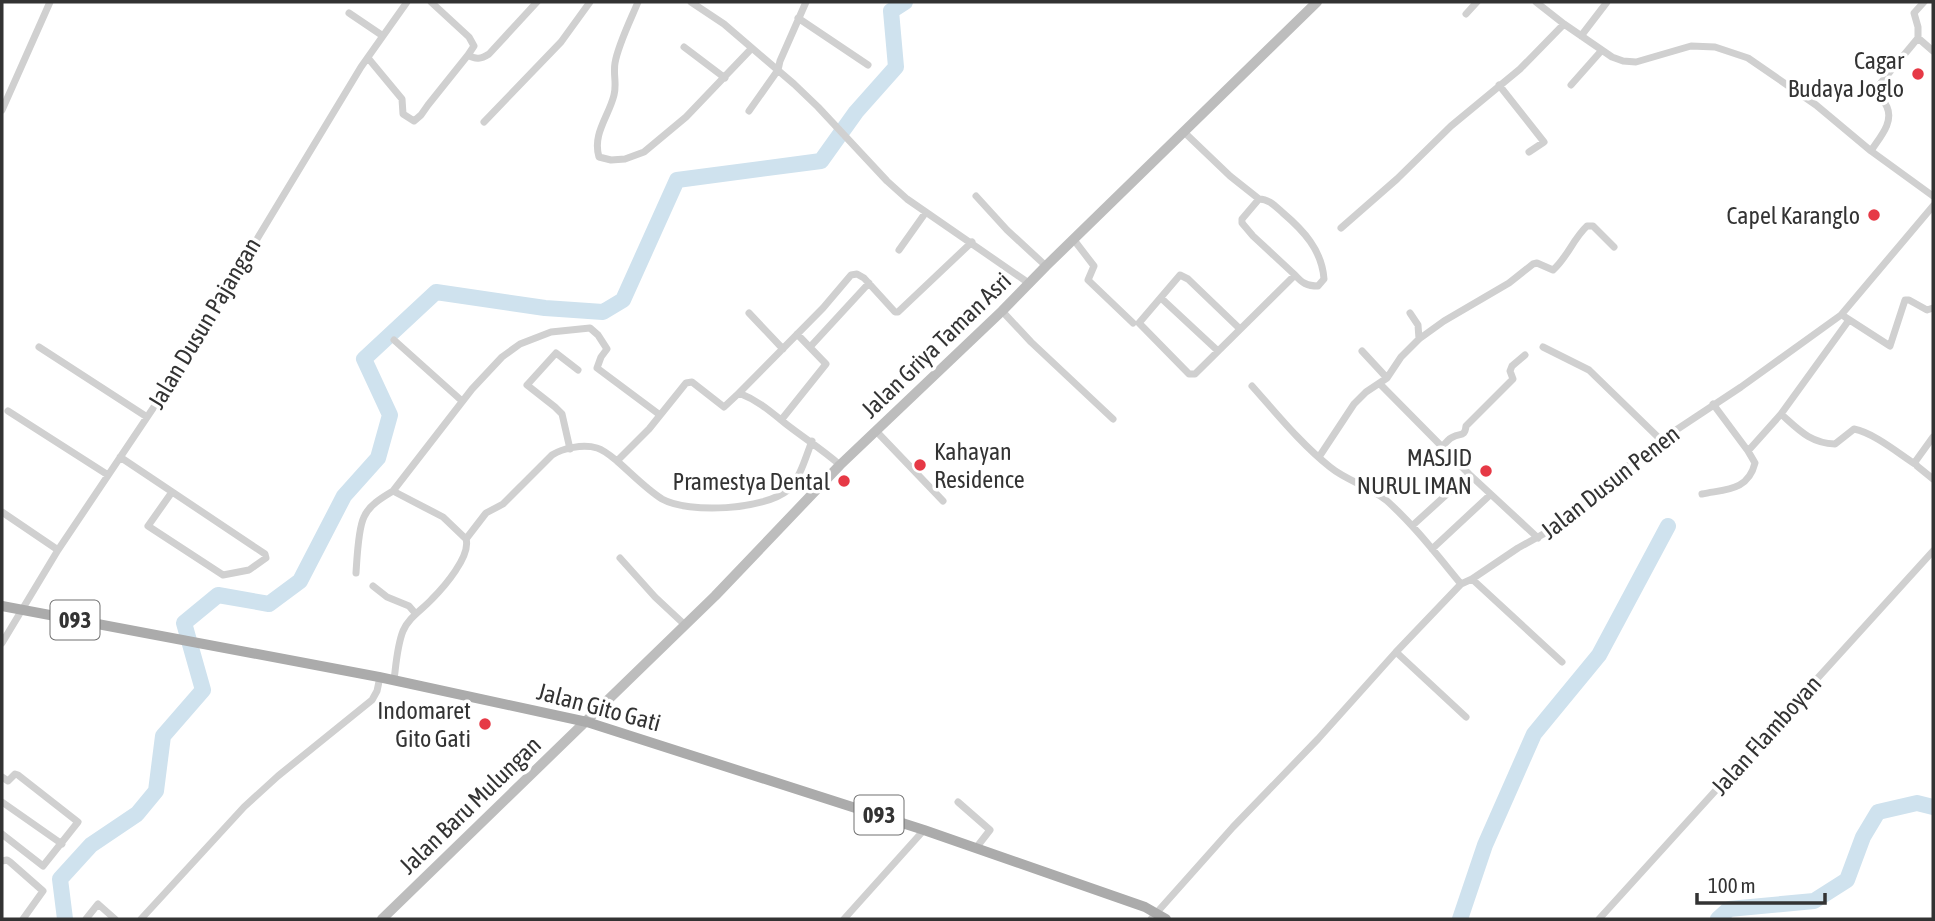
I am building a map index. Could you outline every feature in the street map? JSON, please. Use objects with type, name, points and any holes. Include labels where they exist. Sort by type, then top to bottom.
[{"type":"main road","name":"Jalan Gito Gati","points":[[2,606],[380,677],[587,722],[924,830],[1158,917]]},
{"type":"street","points":[[2,110],[50,2]]},
{"type":"street","name":"Jalan Dusun Pajangan","points":[[2,643],[58,550],[170,383],[322,129],[407,2]]},
{"type":"street","points":[[368,58],[402,99],[403,114],[414,121],[474,46],[469,37],[431,2]]},
{"type":"street","points":[[468,55],[475,59],[489,54],[537,2]]},
{"type":"street","points":[[484,122],[561,42],[590,2]]},
{"type":"street","points":[[638,2],[615,62],[614,98],[599,129],[599,156],[618,160],[644,152],[686,117],[752,48]]},
{"type":"street","points":[[691,2],[724,24],[818,107],[887,181],[926,212],[1030,284]]},
{"type":"street","points":[[749,111],[778,71],[806,2]]},
{"type":"street","name":"Jalan Griya Taman Asri","points":[[587,722],[715,596],[840,465],[1030,284],[1317,2]]},
{"type":"street","points":[[1466,14],[1477,2]]},
{"type":"street","points":[[1537,2],[1563,24],[1612,57],[1623,61],[1636,62],[1691,46],[1715,47],[1748,58],[1816,105],[1871,151],[1933,196]]},
{"type":"street","points":[[1581,36],[1607,2]]},
{"type":"street","points":[[1871,151],[1889,121],[1888,109],[1880,94],[1879,85],[1918,38],[1914,13],[1924,2]]},
{"type":"street","points":[[349,13],[383,36]]},
{"type":"street","points":[[798,18],[868,65]]},
{"type":"street","points":[[1341,228],[1397,179],[1451,126],[1520,69],[1563,24]]},
{"type":"street","points":[[1918,38],[1933,51]]},
{"type":"street","points":[[684,47],[724,78]]},
{"type":"street","points":[[1571,85],[1602,50]]},
{"type":"street","points":[[1499,85],[1544,142],[1529,152]]},
{"type":"street","points":[[1184,132],[1230,176],[1259,199],[1266,199],[1302,229],[1324,269],[1324,279],[1318,286],[1309,286],[1300,281],[1242,223],[1242,219],[1259,199]]},
{"type":"street","points":[[976,196],[1007,230],[1046,266]]},
{"type":"street","name":"Jalan Dusun Penen","points":[[1158,917],[1233,827],[1461,584],[1565,522],[1600,488],[1661,440],[1845,317],[1933,206]]},
{"type":"street","points":[[899,250],[926,212]]},
{"type":"street","points":[[1319,457],[1354,404],[1387,378],[1401,357],[1419,339],[1444,321],[1509,283],[1533,264],[1537,263],[1553,270],[1587,226],[1593,226],[1614,247]]},
{"type":"street","points":[[1074,240],[1094,266],[1088,280],[1133,323]]},
{"type":"street","points":[[617,461],[649,429],[686,383],[692,382],[724,407],[823,308],[851,275],[857,274],[869,283],[895,312],[898,312],[972,242]]},
{"type":"street","points":[[1240,328],[1185,276],[1180,275],[1139,323],[1192,375],[1295,275]]},
{"type":"street","points":[[810,347],[869,283]]},
{"type":"street","points":[[1161,298],[1218,351]]},
{"type":"street","points":[[1748,451],[1781,414],[1845,317],[1886,345],[1892,342],[1905,300],[1927,310],[1933,307]]},
{"type":"street","points":[[1002,311],[1113,419]]},
{"type":"street","points":[[749,313],[783,349]]},
{"type":"street","points":[[1410,313],[1418,324],[1419,339]]},
{"type":"street","points":[[356,573],[363,517],[377,501],[393,491],[462,401],[502,356],[520,344],[551,332],[586,327],[598,335],[607,349],[597,368],[660,415]]},
{"type":"street","points":[[782,419],[826,366],[797,334]]},
{"type":"street","points":[[394,340],[462,401]]},
{"type":"street","points":[[39,347],[147,416]]},
{"type":"street","points":[[1542,347],[1589,370],[1661,440]]},
{"type":"street","points":[[1363,351],[1387,378]]},
{"type":"street","points":[[570,449],[562,414],[527,386],[556,353],[578,370]]},
{"type":"street","points":[[1442,447],[1453,436],[1463,435],[1466,426],[1513,379],[1510,371],[1512,366],[1525,355]]},
{"type":"street","points":[[1380,384],[1490,495],[1538,538]]},
{"type":"street","points":[[1252,386],[1319,457],[1344,476],[1376,492],[1412,526],[1461,584]]},
{"type":"street","points":[[739,393],[772,411],[840,465]]},
{"type":"street","points":[[1702,494],[1738,486],[1747,481],[1755,463],[1713,404]]},
{"type":"street","points":[[8,411],[108,475]]},
{"type":"street","points":[[1781,414],[1811,439],[1825,444],[1835,444],[1854,429],[1869,434],[1933,479]]},
{"type":"street","points":[[877,432],[943,501]]},
{"type":"street","points":[[1915,464],[1933,437]]},
{"type":"street","points":[[466,539],[486,513],[503,504],[560,450],[583,446],[599,448],[661,498],[673,504],[715,509],[766,499],[789,489],[812,441]]},
{"type":"street","points":[[120,457],[265,554],[266,558],[249,570],[223,575],[148,526],[172,492]]},
{"type":"street","points":[[1412,526],[1469,474]]},
{"type":"street","points":[[393,491],[443,517],[466,539],[467,549],[433,598],[415,613],[402,632],[394,680]]},
{"type":"street","points":[[1432,549],[1490,495]]},
{"type":"street","points":[[2,512],[58,550]]},
{"type":"street","name":"Jalan Flamboyan","points":[[1599,919],[1933,551]]},
{"type":"street","points":[[620,558],[685,625]]},
{"type":"street","points":[[1472,579],[1562,662]]},
{"type":"street","points":[[373,586],[387,597],[409,606],[415,613]]},
{"type":"street","points":[[1396,652],[1465,717]]},
{"type":"street","points":[[141,919],[244,807],[372,700],[380,677]]},
{"type":"street","name":"Jalan Baru Mulungan","points":[[382,919],[587,722]]},
{"type":"street","points":[[2,789],[5,779],[18,775],[77,820],[77,825],[43,866],[2,834]]},
{"type":"street","points":[[2,802],[62,844]]},
{"type":"street","points":[[958,802],[989,830],[976,848]]},
{"type":"street","points":[[844,919],[924,830]]},
{"type":"street","points":[[2,861],[10,862],[43,891],[23,919]]},
{"type":"street","points":[[86,919],[98,904],[115,919]]},
{"type":"waterway","points":[[65,919],[60,879],[91,845],[137,814],[156,791],[163,736],[203,690],[184,623],[218,595],[269,604],[300,581],[344,496],[378,458],[390,415],[364,359],[436,292],[545,308],[603,312],[623,300],[677,180],[821,161],[856,112],[896,67],[891,11],[905,2]]},
{"type":"waterway","points":[[1460,919],[1485,845],[1534,734],[1599,655],[1668,526]]},
{"type":"waterway","points":[[1718,919],[1729,909],[1814,901],[1847,880],[1863,837],[1878,812],[1917,803],[1933,807]]},
{"type":"place","name":"Cagar Budaya Joglo","points":[[1918,74]]},
{"type":"place","name":"Capel Karanglo","points":[[1874,215]]},
{"type":"place","name":"Kahayan Residence","points":[[920,465]]},
{"type":"place","name":"MASJID NURUL IMAN","points":[[1486,471]]},
{"type":"place","name":"Pramestya Dental","points":[[844,481]]},
{"type":"place","name":"Indomaret Gito Gati","points":[[485,724]]}]
